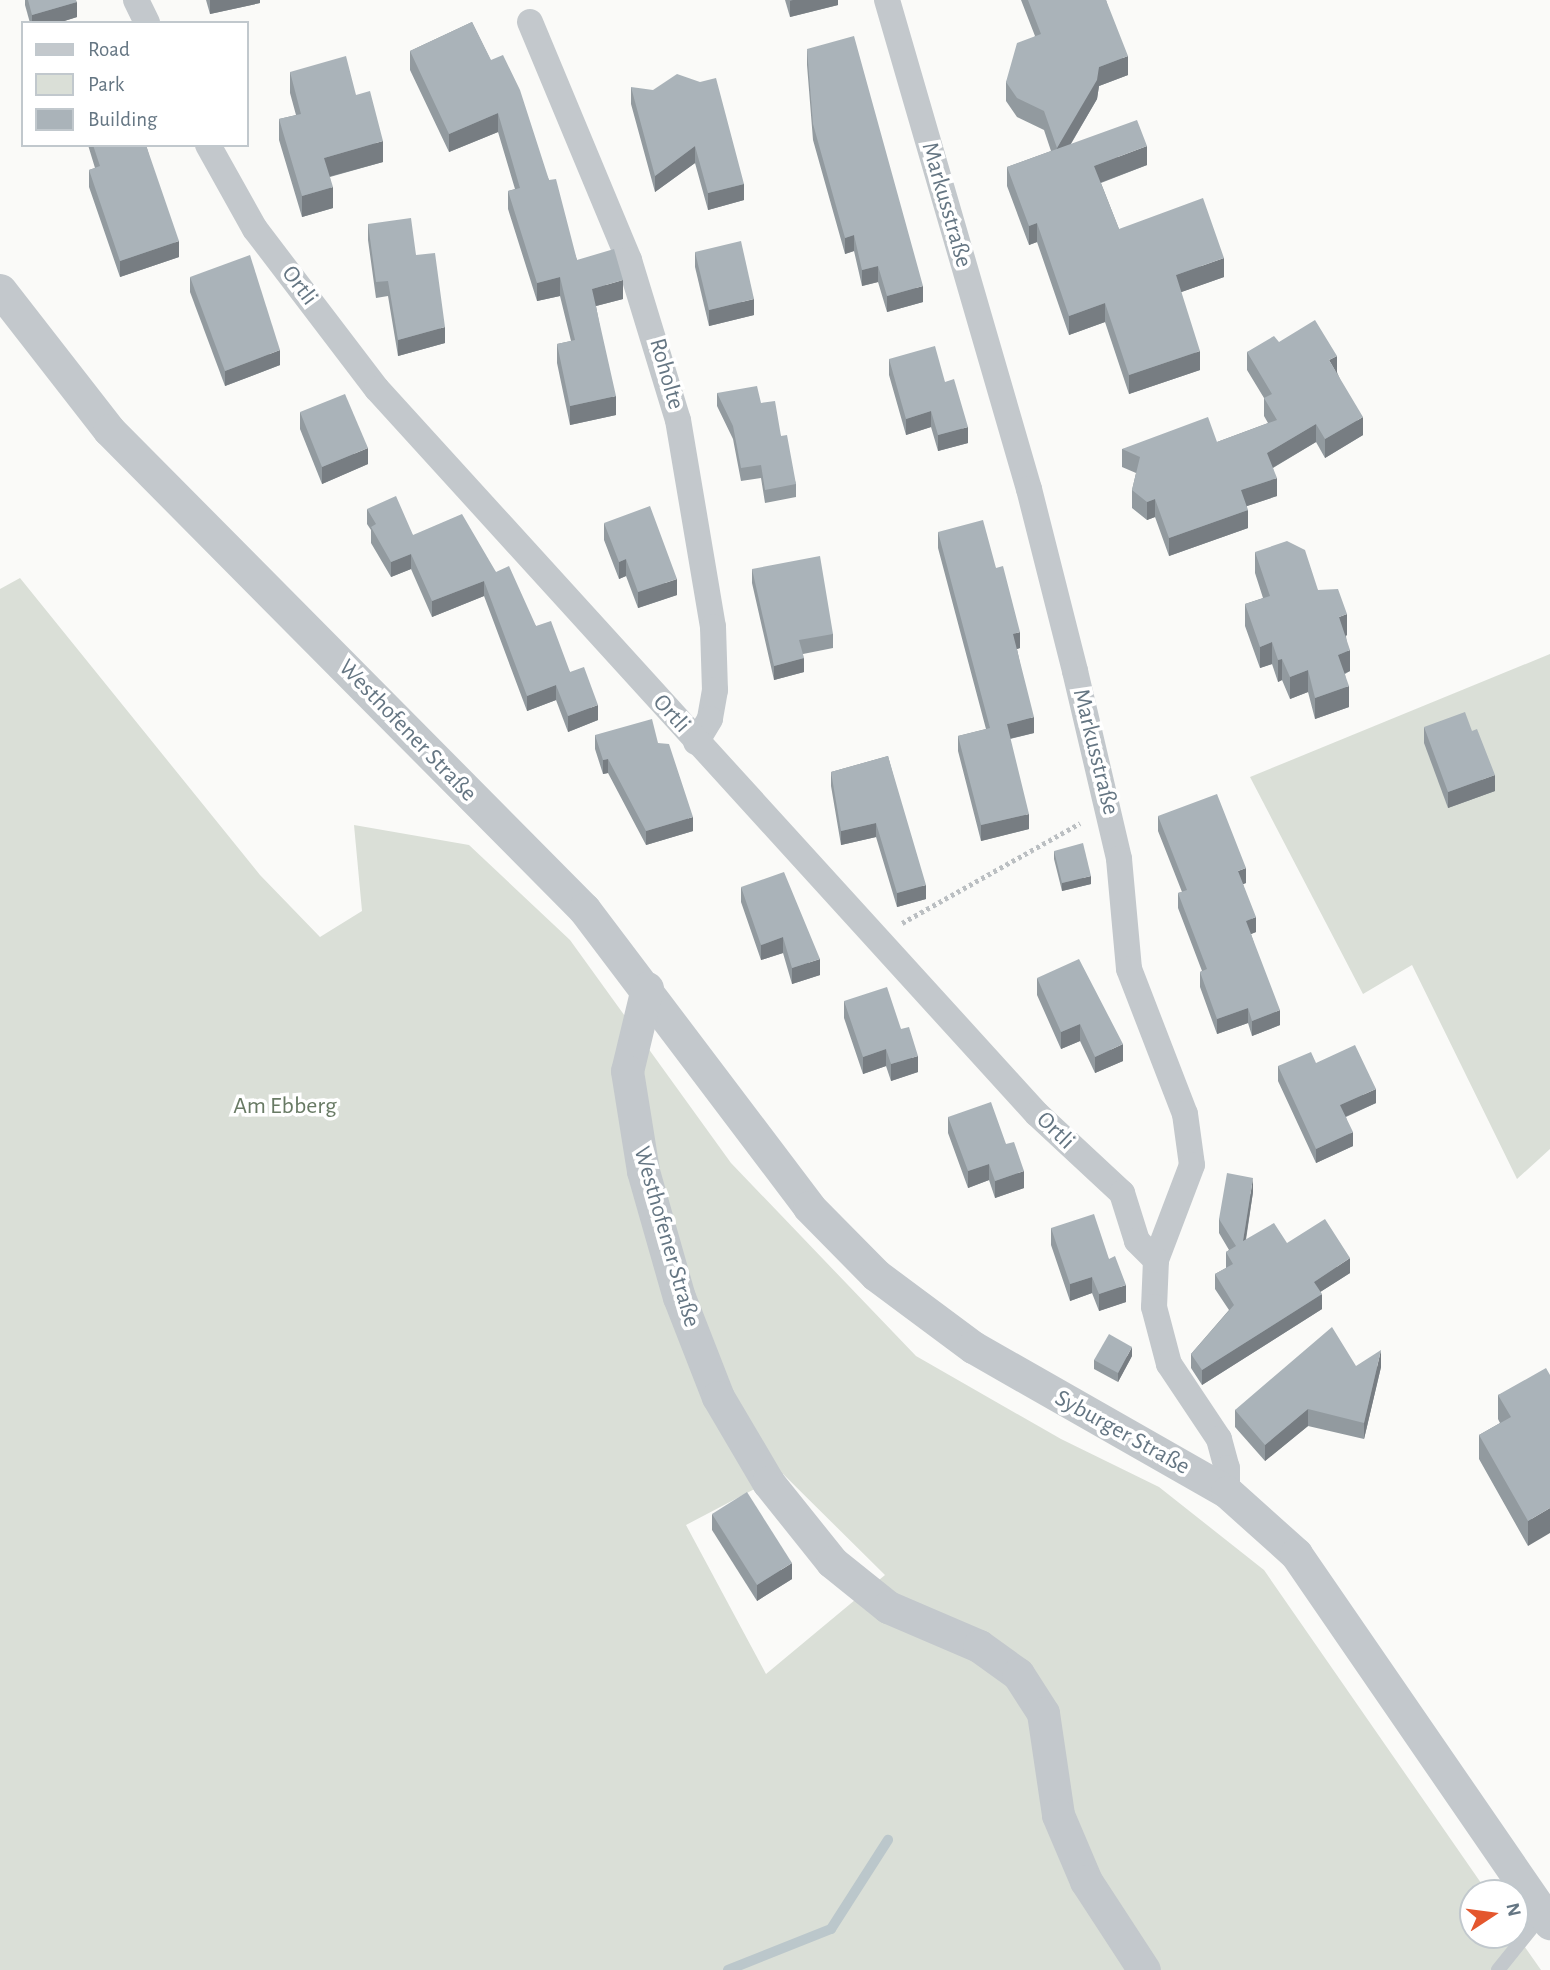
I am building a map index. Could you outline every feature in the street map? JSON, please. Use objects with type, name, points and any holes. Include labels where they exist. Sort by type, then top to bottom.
[{"type":"street","points":[[136,0],[146,21]]},
{"type":"street","name":"Markusstraße","points":[[887,0],[1029,489],[1075,671],[1119,859],[1129,969],[1185,1114],[1192,1165],[1154,1268],[1159,1335],[1168,1364],[1219,1439],[1227,1468],[1227,1492]]},
{"type":"street","name":"Roholte","points":[[530,22],[629,260],[678,420],[713,627],[715,690],[710,719],[696,741]]},
{"type":"street","name":"Ortli","points":[[209,147],[255,229],[377,389],[1037,1114],[1122,1193],[1137,1241],[1154,1268]]},
{"type":"street","name":"Westhofener Straße","points":[[0,290],[110,430],[584,909],[647,988],[627,1071],[643,1171],[679,1297],[718,1397],[768,1482],[832,1562],[888,1607],[979,1646],[1018,1674],[1044,1713],[1058,1815],[1086,1881],[1144,1970]]},
{"type":"street","name":"Syburger Straße","points":[[647,988],[809,1207],[877,1275],[973,1347],[1227,1492],[1296,1554],[1333,1602],[1547,1918]]},
{"type":"lane","points":[[1498,1970],[1547,1918]]},
{"type":"path","points":[[906,921],[1047,839]]},
{"type":"green space","name":"Am Ebberg","points":[[20,578],[260,875],[320,937],[362,911],[354,825],[469,845],[570,940],[731,1163],[916,1356],[1061,1439],[1159,1487],[1264,1570],[1478,1879],[1459,1879],[1459,1949],[1526,1949],[1541,1970],[0,1970],[0,589]],"holes":[[[783,1474],[885,1575],[766,1674],[686,1525]]]},
{"type":"green space","points":[[1550,654],[1550,1149],[1517,1179],[1412,965],[1363,994],[1250,777]]},
{"type":"building","points":[[28,0],[76,0],[77,2],[32,15]]},
{"type":"building","points":[[1028,0],[1106,0],[1128,56],[1099,67],[1097,80],[1057,148],[1044,111],[1017,98],[1006,82],[1017,43],[1041,34]]},
{"type":"building","points":[[472,22],[491,60],[503,55],[520,90],[549,180],[556,179],[577,260],[614,249],[623,280],[592,289],[616,396],[570,406],[557,344],[575,340],[560,277],[537,283],[508,191],[520,188],[498,113],[449,134],[410,51]]},
{"type":"building","points":[[854,36],[923,286],[887,296],[878,266],[862,270],[854,235],[845,238],[813,124],[807,49]]},
{"type":"building","points":[[346,56],[356,95],[370,91],[383,141],[324,158],[333,187],[302,196],[279,119],[301,114],[290,72]]},
{"type":"building","points":[[677,74],[700,82],[716,78],[744,184],[708,193],[695,146],[655,176],[631,87],[653,90]]},
{"type":"building","points":[[1137,120],[1147,146],[1094,166],[1119,229],[1203,198],[1224,258],[1176,275],[1200,351],[1129,375],[1105,303],[1069,316],[1037,223],[1029,226],[1007,167]]},
{"type":"building","points":[[94,147],[147,147],[179,241],[120,261],[89,170],[100,166]]},
{"type":"building","points":[[411,218],[416,255],[435,253],[445,327],[398,340],[388,281],[376,282],[368,224]]},
{"type":"building","points":[[741,241],[754,299],[709,310],[695,252]]},
{"type":"building","points":[[250,255],[280,350],[225,371],[190,277]]},
{"type":"building","points":[[1315,320],[1337,356],[1329,360],[1363,417],[1325,439],[1316,424],[1267,453],[1277,478],[1241,490],[1248,510],[1169,538],[1155,499],[1147,502],[1132,490],[1140,457],[1122,449],[1208,417],[1217,442],[1277,420],[1264,398],[1272,394],[1247,352],[1274,336],[1279,342]]},
{"type":"building","points":[[935,346],[945,382],[954,379],[968,427],[938,435],[931,411],[906,419],[889,359]]},
{"type":"building","points":[[757,386],[761,403],[775,401],[781,436],[787,435],[796,484],[765,490],[761,465],[741,468],[733,426],[717,393]]},
{"type":"building","points":[[345,394],[368,448],[322,467],[300,412]]},
{"type":"building","points":[[396,496],[413,535],[462,514],[496,572],[509,566],[536,626],[551,621],[570,672],[584,667],[598,705],[568,716],[556,685],[527,696],[484,581],[432,601],[411,554],[391,562],[371,527],[376,524],[367,509]]},
{"type":"building","points":[[650,506],[677,579],[638,592],[626,559],[619,562],[604,523]]},
{"type":"building","points":[[983,520],[996,568],[1003,566],[1020,632],[1013,634],[1034,717],[1007,724],[1029,814],[981,825],[958,736],[990,728],[938,532]]},
{"type":"building","points":[[1287,541],[1305,550],[1318,590],[1338,589],[1347,614],[1339,617],[1350,650],[1338,655],[1349,686],[1315,698],[1308,670],[1290,677],[1282,659],[1278,660],[1272,642],[1260,647],[1245,604],[1270,596],[1255,552]]},
{"type":"building","points":[[820,556],[833,634],[799,640],[804,658],[774,666],[752,569]]},
{"type":"building","points":[[1465,712],[1472,731],[1477,729],[1495,775],[1448,792],[1424,727]]},
{"type":"building","points":[[652,719],[658,743],[669,744],[693,817],[646,831],[608,759],[603,760],[595,735]]},
{"type":"building","points":[[888,756],[926,885],[897,893],[876,823],[841,831],[831,772]]},
{"type":"building","points":[[1217,794],[1246,868],[1238,871],[1256,917],[1246,921],[1280,1010],[1252,1021],[1248,1008],[1217,1019],[1200,972],[1207,969],[1178,893],[1187,890],[1158,816]]},
{"type":"building","points":[[1083,843],[1091,876],[1062,883],[1054,851]]},
{"type":"building","points":[[784,872],[820,959],[792,968],[783,937],[761,945],[741,887]]},
{"type":"building","points":[[1079,959],[1123,1044],[1095,1057],[1080,1024],[1061,1032],[1037,978]]},
{"type":"building","points":[[887,987],[901,1029],[909,1027],[918,1056],[891,1064],[886,1049],[863,1057],[844,1001]]},
{"type":"building","points":[[1355,1045],[1376,1089],[1340,1105],[1353,1132],[1316,1149],[1278,1066],[1311,1052],[1316,1063]]},
{"type":"building","points":[[991,1102],[1006,1144],[1014,1142],[1024,1171],[995,1181],[989,1164],[968,1171],[948,1117]]},
{"type":"building","points":[[1227,1173],[1253,1178],[1243,1241],[1274,1223],[1287,1243],[1325,1219],[1350,1258],[1314,1282],[1322,1294],[1202,1370],[1191,1354],[1234,1305],[1215,1274],[1233,1264],[1226,1252],[1236,1246],[1219,1219]]},
{"type":"building","points":[[1094,1214],[1109,1259],[1115,1256],[1126,1285],[1099,1294],[1092,1277],[1070,1284],[1051,1228]]},
{"type":"building","points":[[1332,1327],[1356,1366],[1381,1350],[1364,1423],[1308,1409],[1265,1445],[1235,1410]]},
{"type":"building","points":[[1109,1334],[1132,1347],[1118,1373],[1094,1360]]},
{"type":"building","points":[[1546,1368],[1550,1375],[1550,1508],[1528,1521],[1479,1435],[1511,1417],[1498,1395]]},
{"type":"building","points":[[747,1492],[792,1563],[757,1585],[712,1514]]},
{"type":"waterway","points":[[728,1970],[831,1929],[888,1840]]}]
